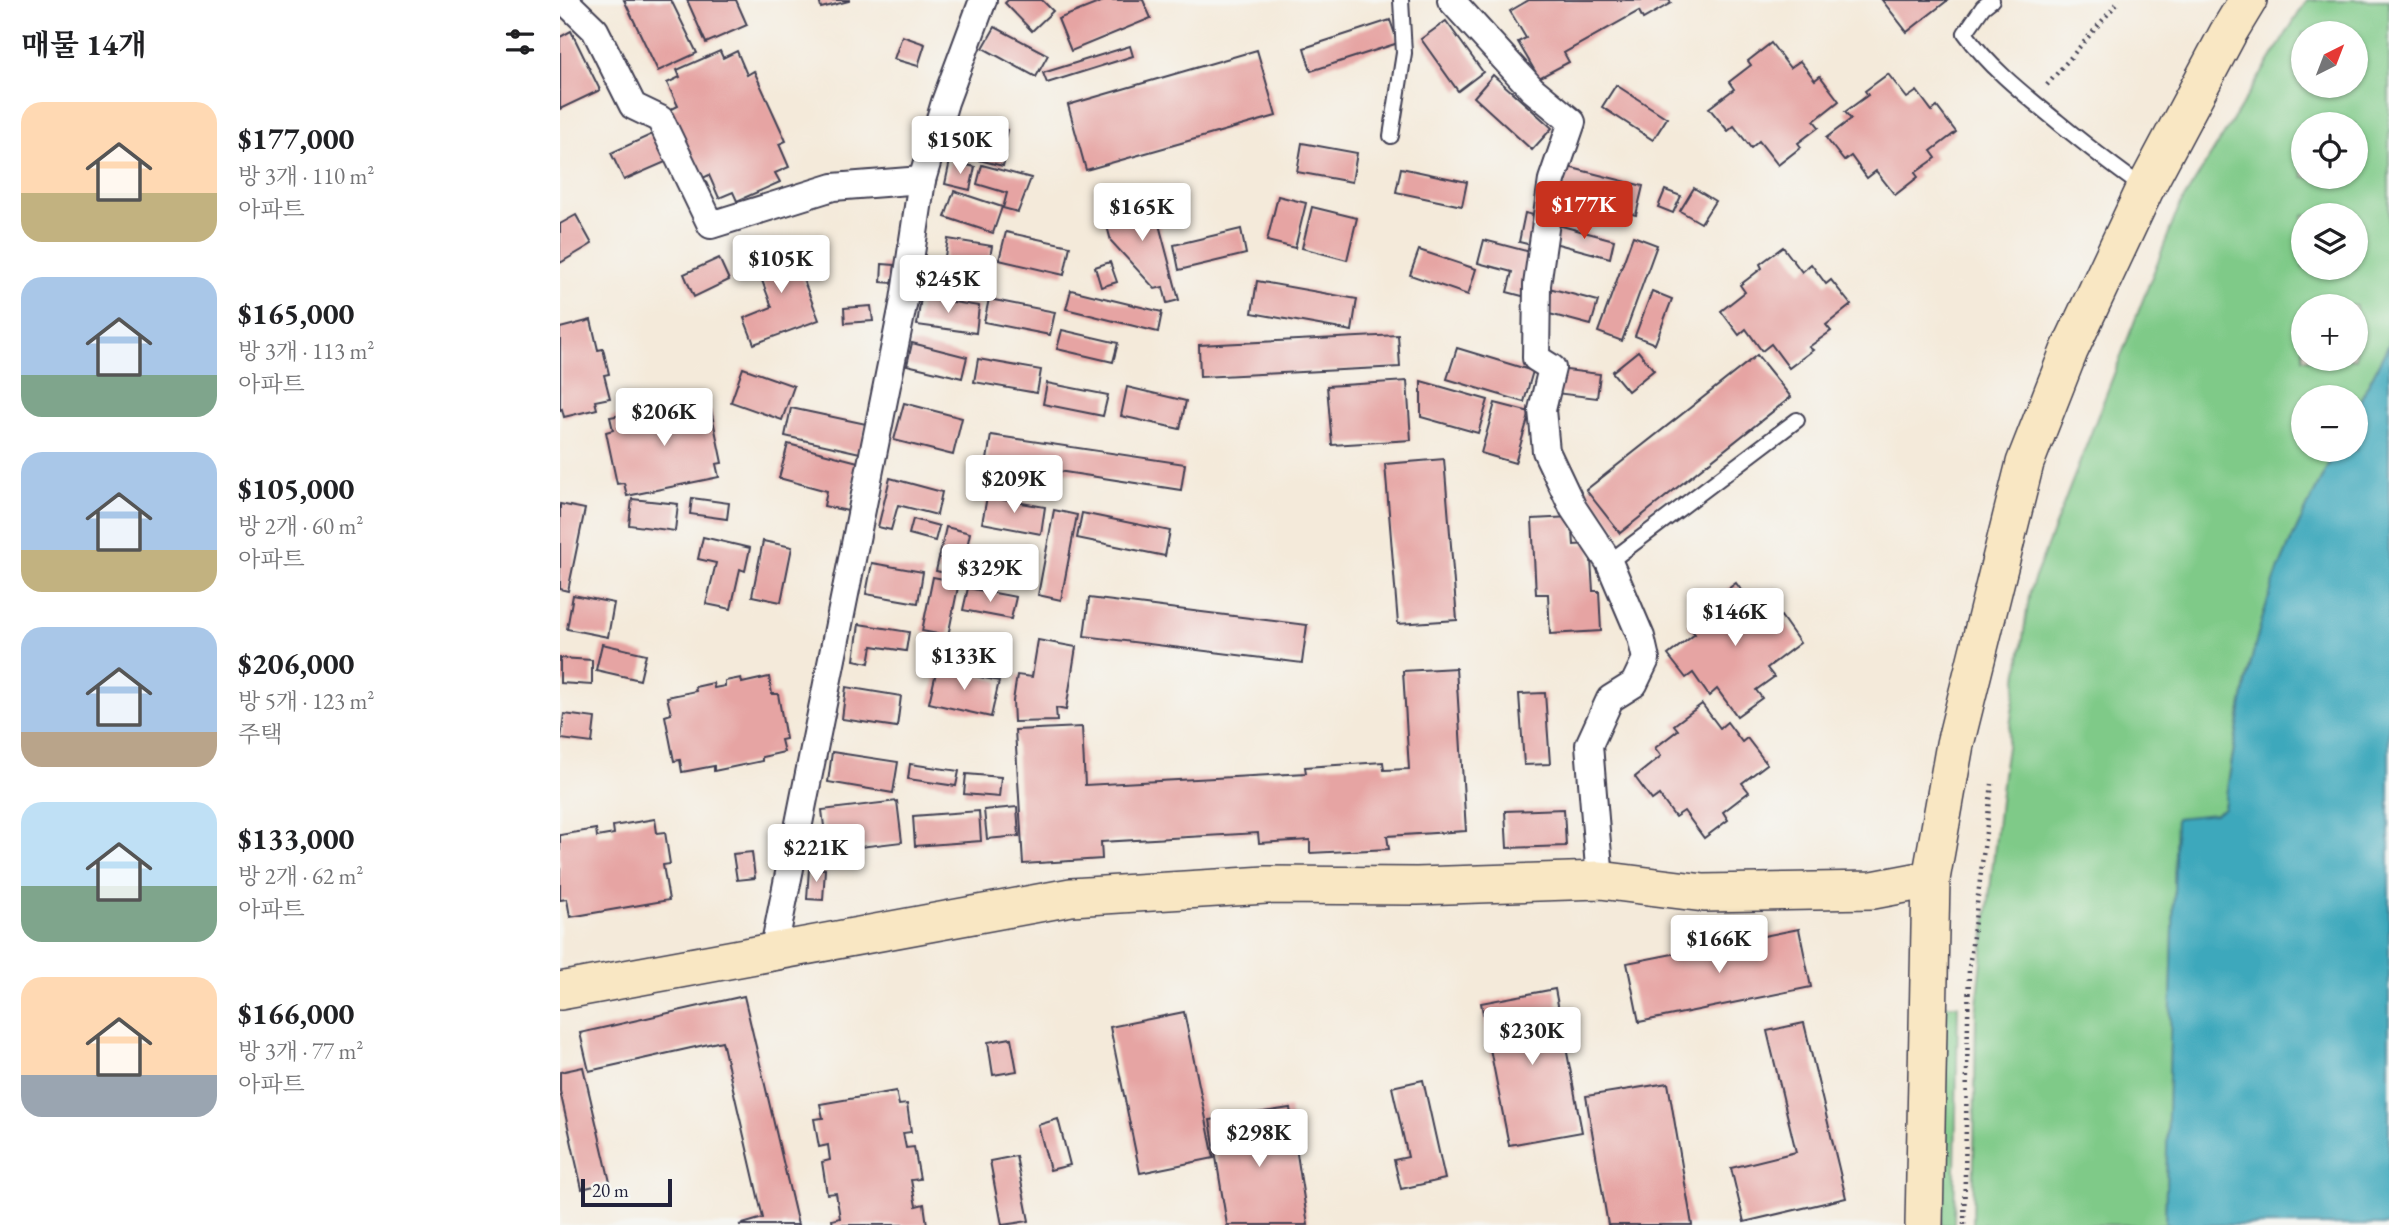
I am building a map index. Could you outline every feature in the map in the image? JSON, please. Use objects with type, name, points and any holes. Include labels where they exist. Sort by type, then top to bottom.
[{"type":"main road","points":[[1924,1225],[1931,879],[1955,744],[2025,463],[2069,351],[2146,189],[2248,0]]},
{"type":"main road","points":[[560,991],[1071,897],[1266,885],[1417,886],[1600,880],[1704,893],[1873,890],[1931,879]]},
{"type":"street","points":[[564,0],[596,30],[633,106],[660,119],[711,225],[833,187],[922,180]]},
{"type":"street","points":[[773,953],[904,300],[922,180],[945,102],[982,0]]},
{"type":"street","points":[[1451,0],[1532,89],[1573,122],[1552,180],[1536,285],[1536,358],[1552,368],[1542,410],[1546,450],[1573,508],[1609,562],[1641,636],[1646,659],[1634,684],[1610,699],[1589,745],[1600,880]]},
{"type":"lane","points":[[1391,136],[1404,53],[1401,0]]},
{"type":"lane","points":[[1992,0],[1983,7],[1965,33],[1981,56],[2033,102],[2146,189]]},
{"type":"lane","points":[[1609,562],[1797,420]]},
{"type":"path","points":[[2033,102],[2120,0]]},
{"type":"path","points":[[1964,1225],[1969,968],[1992,784]]},
{"type":"green space","points":[[2307,0],[2389,0],[2389,344],[2368,385],[2291,385],[2291,462],[2329,462],[2287,549],[2265,610],[2244,694],[2224,808],[2215,814],[2176,819],[2165,1225],[1973,1225],[1976,1014],[2003,774],[2030,590],[2179,207],[2291,26],[2291,98],[2368,98],[2368,21],[2294,21]]},
{"type":"green space","points":[[1945,1005],[1958,1005],[1954,1225],[1941,1225]]},
{"type":"water","points":[[2389,344],[2389,1225],[2165,1225],[2176,818],[2215,814],[2224,808],[2250,666],[2274,582],[2329,462],[2368,462],[2368,385]]},
{"type":"building","points":[[624,0],[671,0],[697,53],[658,71]]},
{"type":"building","points":[[687,0],[736,0],[747,25],[706,43]]},
{"type":"building","points":[[819,0],[849,0],[849,1],[821,8]]},
{"type":"building","points":[[1008,0],[1042,0],[1053,11],[1032,31],[1005,3]]},
{"type":"building","points":[[1106,0],[1143,0],[1151,18],[1071,51],[1058,19]]},
{"type":"building","points":[[1529,0],[1669,0],[1671,3],[1643,19],[1639,11],[1564,53],[1569,62],[1539,78],[1518,42],[1526,38],[1510,11]]},
{"type":"building","points":[[1882,0],[1948,0],[1907,32]]},
{"type":"building","points":[[1390,20],[1398,43],[1311,71],[1304,48]]},
{"type":"building","points":[[1446,21],[1483,72],[1458,91],[1421,39]]},
{"type":"building","points":[[995,27],[1048,55],[1036,77],[983,48]]},
{"type":"building","points":[[571,31],[600,90],[560,109],[560,37]]},
{"type":"building","points":[[902,36],[925,44],[918,66],[894,59]]},
{"type":"building","points":[[1771,43],[1790,68],[1800,61],[1815,80],[1820,76],[1839,101],[1814,121],[1819,127],[1798,143],[1801,147],[1778,165],[1759,141],[1751,148],[1734,126],[1728,131],[1709,108],[1734,89],[1729,82],[1751,65],[1748,61]]},
{"type":"building","points":[[1130,46],[1133,56],[1047,83],[1043,73]]},
{"type":"building","points":[[1257,50],[1276,116],[1086,170],[1068,105]]},
{"type":"building","points":[[720,51],[723,58],[737,51],[747,75],[754,71],[786,141],[779,144],[789,167],[775,173],[780,182],[737,201],[733,192],[719,198],[709,175],[701,179],[670,110],[678,106],[667,83],[680,77],[677,70]]},
{"type":"building","points":[[1888,74],[1907,98],[1917,91],[1932,111],[1937,107],[1956,132],[1931,151],[1936,158],[1915,173],[1918,177],[1895,195],[1876,171],[1867,178],[1851,156],[1844,161],[1826,138],[1851,119],[1845,112],[1868,95],[1865,91]]},
{"type":"building","points":[[1493,75],[1552,128],[1532,150],[1474,97]]},
{"type":"building","points":[[1616,85],[1667,118],[1653,140],[1602,107]]},
{"type":"building","points":[[964,120],[1007,130],[1003,148],[960,137]]},
{"type":"building","points":[[657,132],[670,160],[624,180],[611,153]]},
{"type":"building","points":[[954,140],[1006,153],[1003,166],[951,153]]},
{"type":"building","points":[[1302,143],[1357,153],[1352,182],[1297,172]]},
{"type":"building","points":[[950,161],[975,167],[970,190],[945,184]]},
{"type":"building","points":[[982,165],[1031,178],[1018,212],[1003,208],[1007,193],[977,184]]},
{"type":"building","points":[[1568,167],[1643,186],[1636,215],[1561,196]]},
{"type":"building","points":[[1401,168],[1467,182],[1462,206],[1396,192]]},
{"type":"building","points":[[1694,188],[1715,201],[1701,223],[1680,211]]},
{"type":"building","points":[[1665,190],[1681,196],[1673,213],[1658,207]]},
{"type":"building","points":[[954,191],[1002,207],[993,233],[945,217]]},
{"type":"building","points":[[1278,196],[1306,203],[1295,248],[1267,241]]},
{"type":"building","points":[[1152,198],[1179,300],[1167,303],[1163,287],[1155,289],[1111,241],[1103,211]]},
{"type":"building","points":[[1312,207],[1357,218],[1347,260],[1302,248]]},
{"type":"building","points":[[1525,213],[1542,217],[1536,246],[1519,242]]},
{"type":"building","points":[[576,215],[592,244],[560,263],[560,224]]},
{"type":"building","points":[[1558,225],[1614,240],[1610,258],[1554,243]]},
{"type":"building","points":[[1241,229],[1246,254],[1179,270],[1174,245]]},
{"type":"building","points":[[1006,232],[1070,246],[1064,275],[999,260]]},
{"type":"building","points":[[1633,236],[1657,245],[1622,341],[1598,332]]},
{"type":"building","points":[[948,239],[992,246],[988,270],[944,262]]},
{"type":"building","points":[[788,240],[819,320],[754,344],[744,318],[772,307],[752,254]]},
{"type":"building","points":[[1484,240],[1538,254],[1526,297],[1507,292],[1512,272],[1478,263]]},
{"type":"building","points":[[1783,247],[1802,272],[1811,264],[1826,284],[1831,280],[1851,305],[1826,325],[1831,331],[1809,347],[1813,350],[1789,368],[1771,344],[1762,351],[1746,329],[1739,335],[1721,311],[1745,292],[1740,285],[1762,268],[1760,264]]},
{"type":"building","points":[[1419,250],[1476,269],[1468,295],[1410,275]]},
{"type":"building","points":[[719,258],[729,280],[694,297],[684,274]]},
{"type":"building","points":[[1110,262],[1117,282],[1101,287],[1095,267]]},
{"type":"building","points":[[882,264],[895,265],[893,283],[881,282]]},
{"type":"building","points":[[1257,281],[1357,299],[1352,331],[1252,313]]},
{"type":"building","points":[[1549,288],[1598,301],[1591,325],[1542,312]]},
{"type":"building","points":[[1071,290],[1162,312],[1158,332],[1066,309]]},
{"type":"building","points":[[1652,291],[1672,299],[1655,344],[1635,336]]},
{"type":"building","points":[[921,297],[979,306],[976,333],[917,325]]},
{"type":"building","points":[[989,299],[1055,312],[1050,335],[984,322]]},
{"type":"building","points":[[871,306],[873,321],[845,323],[844,308]]},
{"type":"building","points":[[591,320],[598,350],[603,349],[609,374],[604,375],[610,398],[595,401],[597,409],[564,417],[562,409],[560,410],[560,328]]},
{"type":"building","points":[[1062,330],[1118,343],[1113,362],[1057,349]]},
{"type":"building","points":[[1398,335],[1400,367],[1200,377],[1199,345]]},
{"type":"building","points":[[912,343],[967,357],[962,378],[907,365]]},
{"type":"building","points":[[1457,348],[1533,371],[1524,402],[1447,379]]},
{"type":"building","points":[[1638,351],[1654,370],[1628,391],[1612,372]]},
{"type":"building","points":[[1757,355],[1791,397],[1620,533],[1586,490]]},
{"type":"building","points":[[978,359],[1041,370],[1037,393],[974,382]]},
{"type":"building","points":[[743,368],[794,386],[782,420],[731,402]]},
{"type":"building","points":[[1558,369],[1600,374],[1597,398],[1555,393]]},
{"type":"building","points":[[1407,381],[1411,440],[1332,445],[1327,386]]},
{"type":"building","points":[[1421,381],[1488,400],[1478,433],[1421,417]]},
{"type":"building","points":[[1047,383],[1108,395],[1103,416],[1043,404]]},
{"type":"building","points":[[1127,387],[1186,401],[1180,429],[1121,416]]},
{"type":"building","points":[[702,399],[705,412],[711,410],[722,463],[716,464],[719,477],[627,496],[624,483],[617,484],[606,432],[613,430],[610,417],[649,410],[650,413],[664,409],[663,407]]},
{"type":"building","points":[[904,403],[962,418],[953,455],[894,440]]},
{"type":"building","points":[[1495,403],[1530,412],[1515,463],[1481,453]]},
{"type":"building","points":[[791,408],[866,424],[860,453],[785,436]]},
{"type":"building","points":[[991,435],[1185,464],[1181,490],[987,460]]},
{"type":"building","points":[[788,444],[858,462],[848,511],[824,506],[827,491],[779,478]]},
{"type":"building","points":[[1444,459],[1457,620],[1398,624],[1385,464]]},
{"type":"building","points":[[890,478],[942,492],[937,515],[898,505],[891,530],[878,527]]},
{"type":"building","points":[[987,497],[1045,507],[1041,534],[982,523]]},
{"type":"building","points":[[692,498],[729,503],[727,519],[690,514]]},
{"type":"building","points":[[632,499],[678,504],[675,531],[629,525]]},
{"type":"building","points":[[560,504],[585,509],[568,591],[560,589]]},
{"type":"building","points":[[1054,510],[1077,515],[1061,600],[1038,595]]},
{"type":"building","points":[[1082,513],[1170,531],[1165,556],[1077,538]]},
{"type":"building","points":[[1572,517],[1574,545],[1590,544],[1593,591],[1599,591],[1601,631],[1550,634],[1548,594],[1536,594],[1532,519]]},
{"type":"building","points":[[913,519],[939,526],[935,541],[909,534]]},
{"type":"building","points":[[946,527],[970,533],[966,552],[986,557],[980,581],[936,571]]},
{"type":"building","points":[[703,537],[750,548],[745,571],[740,569],[731,609],[706,604],[716,563],[698,559]]},
{"type":"building","points":[[763,541],[792,547],[781,602],[752,596]]},
{"type":"building","points":[[872,563],[923,572],[918,603],[866,594]]},
{"type":"building","points":[[933,577],[959,582],[948,636],[922,631]]},
{"type":"building","points":[[1736,583],[1753,606],[1761,600],[1775,620],[1781,616],[1800,643],[1767,668],[1774,677],[1756,690],[1762,698],[1737,716],[1717,689],[1709,696],[1693,673],[1686,678],[1668,655],[1695,634],[1688,626],[1712,608],[1708,604]]},
{"type":"building","points":[[968,588],[1016,597],[1011,619],[963,610]]},
{"type":"building","points":[[573,595],[614,603],[608,637],[567,629]]},
{"type":"building","points":[[1089,598],[1307,625],[1302,663],[1084,636]]},
{"type":"building","points":[[859,624],[909,632],[906,651],[872,646],[869,663],[854,660]]},
{"type":"building","points":[[1038,640],[1076,647],[1066,710],[1056,708],[1057,721],[1014,722],[1013,701],[1017,675],[1032,677]]},
{"type":"building","points":[[602,644],[646,654],[640,680],[596,670]]},
{"type":"building","points":[[560,658],[592,660],[592,685],[560,683]]},
{"type":"building","points":[[937,668],[999,681],[991,717],[929,703]]},
{"type":"building","points":[[1456,668],[1466,831],[1387,836],[1389,849],[1310,853],[1310,840],[1259,843],[1258,833],[1101,842],[1102,859],[1023,864],[1015,730],[1082,727],[1085,785],[1306,773],[1305,767],[1383,762],[1384,770],[1409,769],[1403,671]]},
{"type":"building","points":[[769,677],[772,694],[778,694],[786,739],[781,740],[784,752],[762,757],[762,761],[714,771],[714,766],[682,772],[680,760],[674,761],[665,716],[671,714],[667,697],[696,691],[695,687],[713,683],[714,688],[725,686],[725,681],[741,678],[742,683]]},
{"type":"building","points":[[846,687],[901,696],[897,727],[842,719]]},
{"type":"building","points":[[1545,693],[1550,764],[1524,765],[1519,694]]},
{"type":"building","points":[[1702,704],[1720,728],[1727,722],[1742,742],[1747,738],[1767,764],[1742,783],[1749,792],[1723,812],[1728,820],[1704,838],[1684,811],[1675,817],[1659,795],[1652,800],[1635,777],[1661,756],[1655,748],[1678,730],[1674,725]]},
{"type":"building","points":[[564,714],[595,718],[592,743],[561,739]]},
{"type":"building","points":[[832,752],[898,762],[893,793],[828,782]]},
{"type":"building","points":[[910,764],[959,771],[956,786],[908,779]]},
{"type":"building","points":[[966,774],[1001,777],[999,797],[964,794]]},
{"type":"building","points":[[897,801],[902,842],[827,851],[822,810]]},
{"type":"building","points":[[1017,807],[1019,836],[987,839],[984,810]]},
{"type":"building","points":[[1564,809],[1566,846],[1507,848],[1505,811]]},
{"type":"building","points":[[979,811],[981,841],[915,846],[913,816]]},
{"type":"building","points":[[655,819],[657,833],[665,832],[670,864],[663,865],[669,900],[570,917],[567,899],[560,900],[560,835],[596,829],[597,837],[614,834],[613,826]]},
{"type":"building","points":[[752,852],[755,878],[737,880],[733,854]]},
{"type":"building","points":[[809,868],[825,869],[823,900],[807,899]]},
{"type":"building","points":[[1799,929],[1811,987],[1639,1022],[1627,963]]},
{"type":"building","points":[[1555,989],[1582,1132],[1509,1145],[1481,1003]]},
{"type":"building","points":[[744,996],[798,1225],[739,1225],[763,1218],[722,1041],[589,1071],[580,1033]]},
{"type":"building","points":[[1184,1012],[1214,1158],[1140,1173],[1110,1027]]},
{"type":"building","points":[[1804,1023],[1846,1198],[1744,1222],[1731,1168],[1796,1152],[1767,1031]]},
{"type":"building","points":[[1011,1038],[1017,1071],[993,1075],[988,1042]]},
{"type":"building","points":[[583,1067],[610,1182],[582,1189],[560,1091],[560,1072]]},
{"type":"building","points":[[1423,1080],[1445,1179],[1401,1189],[1394,1160],[1408,1157],[1392,1087]]},
{"type":"building","points":[[1668,1083],[1692,1225],[1608,1225],[1586,1096]]},
{"type":"building","points":[[896,1091],[899,1105],[907,1104],[911,1132],[903,1133],[906,1148],[914,1147],[920,1179],[911,1180],[916,1206],[924,1204],[927,1225],[833,1225],[832,1220],[840,1218],[836,1193],[827,1194],[822,1162],[830,1160],[828,1145],[819,1147],[814,1119],[823,1118],[820,1104]]},
{"type":"building","points":[[1290,1108],[1308,1225],[1227,1225],[1210,1120]]},
{"type":"building","points":[[1058,1119],[1070,1165],[1050,1170],[1038,1125]]},
{"type":"building","points":[[1016,1156],[1029,1221],[1002,1225],[990,1161]]}]
